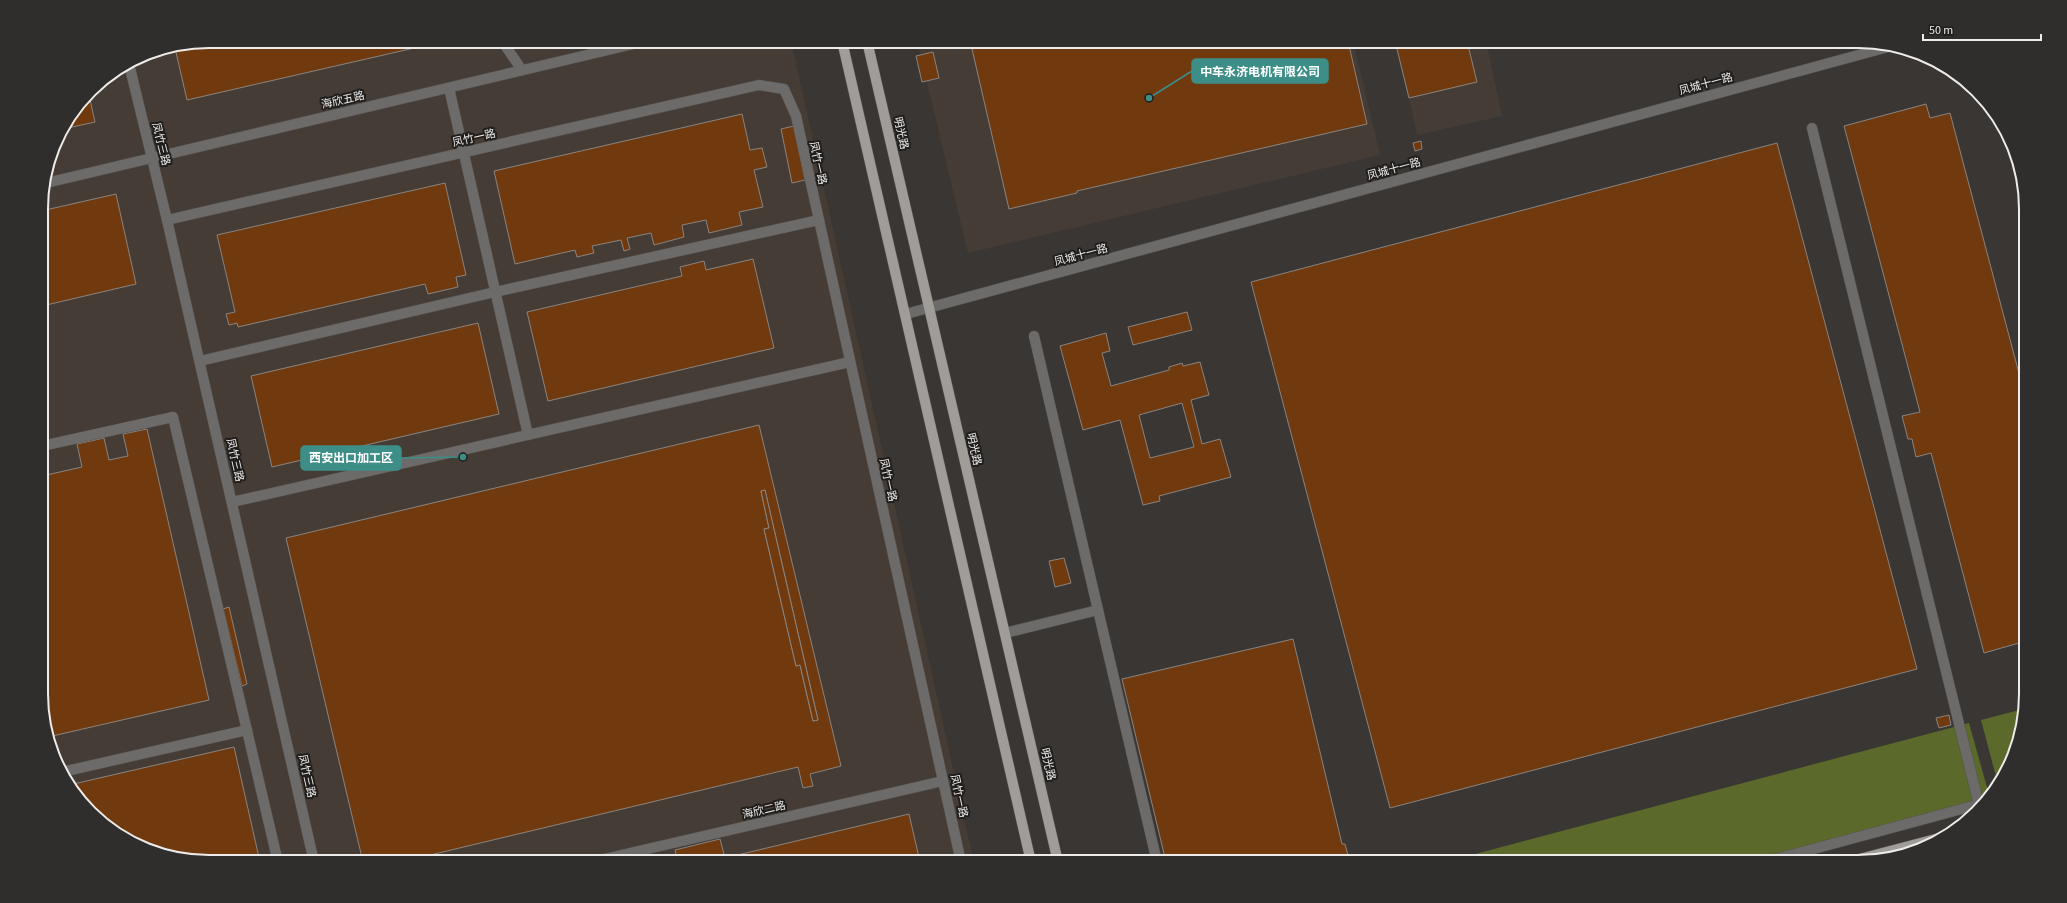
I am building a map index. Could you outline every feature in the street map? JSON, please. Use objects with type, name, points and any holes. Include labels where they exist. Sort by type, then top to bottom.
[{"type":"main road","points":[[844,48],[1030,855]]},
{"type":"main road","name":"明光路","points":[[869,48],[1056,855]]},
{"type":"main road","points":[[1878,854],[1910,846]]},
{"type":"street","points":[[507,48],[522,70]]},
{"type":"street","name":"海欣五路","points":[[50,182],[616,48]]},
{"type":"street","name":"凤城十一路","points":[[906,314],[929,309],[1880,49]]},
{"type":"street","name":"凤竹三路","points":[[130,69],[200,361],[312,855]]},
{"type":"street","name":"凤竹一路","points":[[167,220],[759,85],[784,89],[796,116],[959,855]]},
{"type":"street","points":[[449,88],[528,435]]},
{"type":"street","points":[[1812,128],[1980,799]]},
{"type":"street","points":[[200,361],[495,292],[819,220]]},
{"type":"street","points":[[1034,336],[1155,855]]},
{"type":"street","points":[[232,502],[850,362]]},
{"type":"street","points":[[48,445],[173,417],[276,855]]},
{"type":"street","points":[[1004,633],[1098,610]]},
{"type":"street","points":[[68,771],[247,730]]},
{"type":"street","name":"海欣二路","points":[[621,855],[943,781]]},
{"type":"street","points":[[1791,855],[1974,806]]},
{"type":"shaded area","points":[[199,48],[793,48],[972,855],[199,855],[168,850],[148,843],[120,828],[95,808],[75,783],[60,755],[53,735],[48,704],[48,199],[53,168],[60,148],[75,120],[95,95],[120,75],[148,60],[168,53]]},
{"type":"shaded area","points":[[919,48],[1355,48],[1380,155],[968,253]]},
{"type":"shaded area","points":[[1398,48],[1487,48],[1502,116],[1417,135]]},
{"type":"green space","points":[[2018,710],[2014,735],[2007,755],[1996,776],[1981,720]]},
{"type":"green space","points":[[1969,723],[1988,790],[1977,802],[1779,855],[1471,855]]},
{"type":"building","points":[[199,48],[414,48],[187,100],[176,51]]},
{"type":"building","points":[[1350,48],[1367,124],[1077,191],[1077,193],[1009,209],[972,49]]},
{"type":"building","points":[[1397,48],[1469,48],[1477,82],[1409,98]]},
{"type":"building","points":[[933,52],[939,78],[922,82],[916,56]]},
{"type":"building","points":[[90,100],[95,122],[71,127],[81,111]]},
{"type":"building","points":[[1926,104],[1930,118],[1950,113],[2019,373],[2019,643],[1984,653],[1931,453],[1916,457],[1912,439],[1908,439],[1902,416],[1920,412],[1844,126]]},
{"type":"building","points":[[742,114],[750,150],[762,148],[767,167],[754,170],[763,207],[739,212],[742,225],[709,233],[706,220],[682,225],[684,237],[654,245],[651,233],[627,238],[630,249],[624,251],[621,240],[592,246],[594,253],[577,257],[575,250],[515,264],[494,171]]},
{"type":"building","points":[[794,126],[805,180],[792,183],[781,129]]},
{"type":"building","points":[[1421,141],[1422,149],[1415,151],[1413,143]]},
{"type":"building","points":[[1777,143],[1917,669],[1390,808],[1251,282]]},
{"type":"building","points":[[445,183],[466,275],[456,277],[458,287],[428,294],[425,284],[238,327],[237,323],[229,325],[226,314],[235,312],[217,235]]},
{"type":"building","points":[[116,194],[136,284],[48,305],[48,209]]},
{"type":"building","points":[[753,259],[774,348],[548,401],[527,312],[682,276],[680,267],[704,261],[706,270]]},
{"type":"building","points":[[1187,312],[1192,330],[1133,345],[1128,327]]},
{"type":"building","points":[[478,323],[499,414],[272,467],[251,376]]},
{"type":"building","points":[[1106,333],[1110,351],[1102,353],[1111,386],[1169,370],[1169,367],[1182,363],[1183,366],[1200,362],[1209,395],[1191,400],[1202,444],[1220,439],[1231,477],[1159,496],[1160,501],[1143,505],[1120,420],[1083,430],[1060,346]],"holes":[[[1182,403],[1194,447],[1150,458],[1139,415]]]},
{"type":"building","points":[[759,425],[841,766],[810,774],[813,786],[803,788],[798,767],[430,855],[361,855],[286,538]],"holes":[[[765,490],[818,720],[813,721],[800,665],[796,666],[764,529],[769,528],[761,491]]]},
{"type":"building","points":[[147,429],[209,700],[53,736],[48,704],[48,475],[82,467],[77,444],[104,438],[109,460],[128,456],[123,434]]},
{"type":"building","points":[[765,490],[818,720],[813,721],[800,665],[796,666],[764,529],[769,528],[761,491]]},
{"type":"building","points":[[1064,558],[1071,583],[1055,587],[1049,561]]},
{"type":"building","points":[[229,607],[247,684],[242,686],[223,609]]},
{"type":"building","points":[[1293,639],[1342,844],[1345,844],[1348,855],[1164,855],[1122,679]]},
{"type":"building","points":[[1949,715],[1951,725],[1939,728],[1936,718]]},
{"type":"building","points":[[234,747],[258,855],[188,854],[168,850],[148,843],[111,822],[95,808],[75,784]]},
{"type":"building","points":[[909,814],[918,855],[738,855]]},
{"type":"building","points":[[720,839],[724,855],[676,855],[675,850]]},
{"type":"place","name":"中车永济电机有限公司","points":[[1149,98]]},
{"type":"place","name":"西安出口加工区","points":[[463,457]]}]
